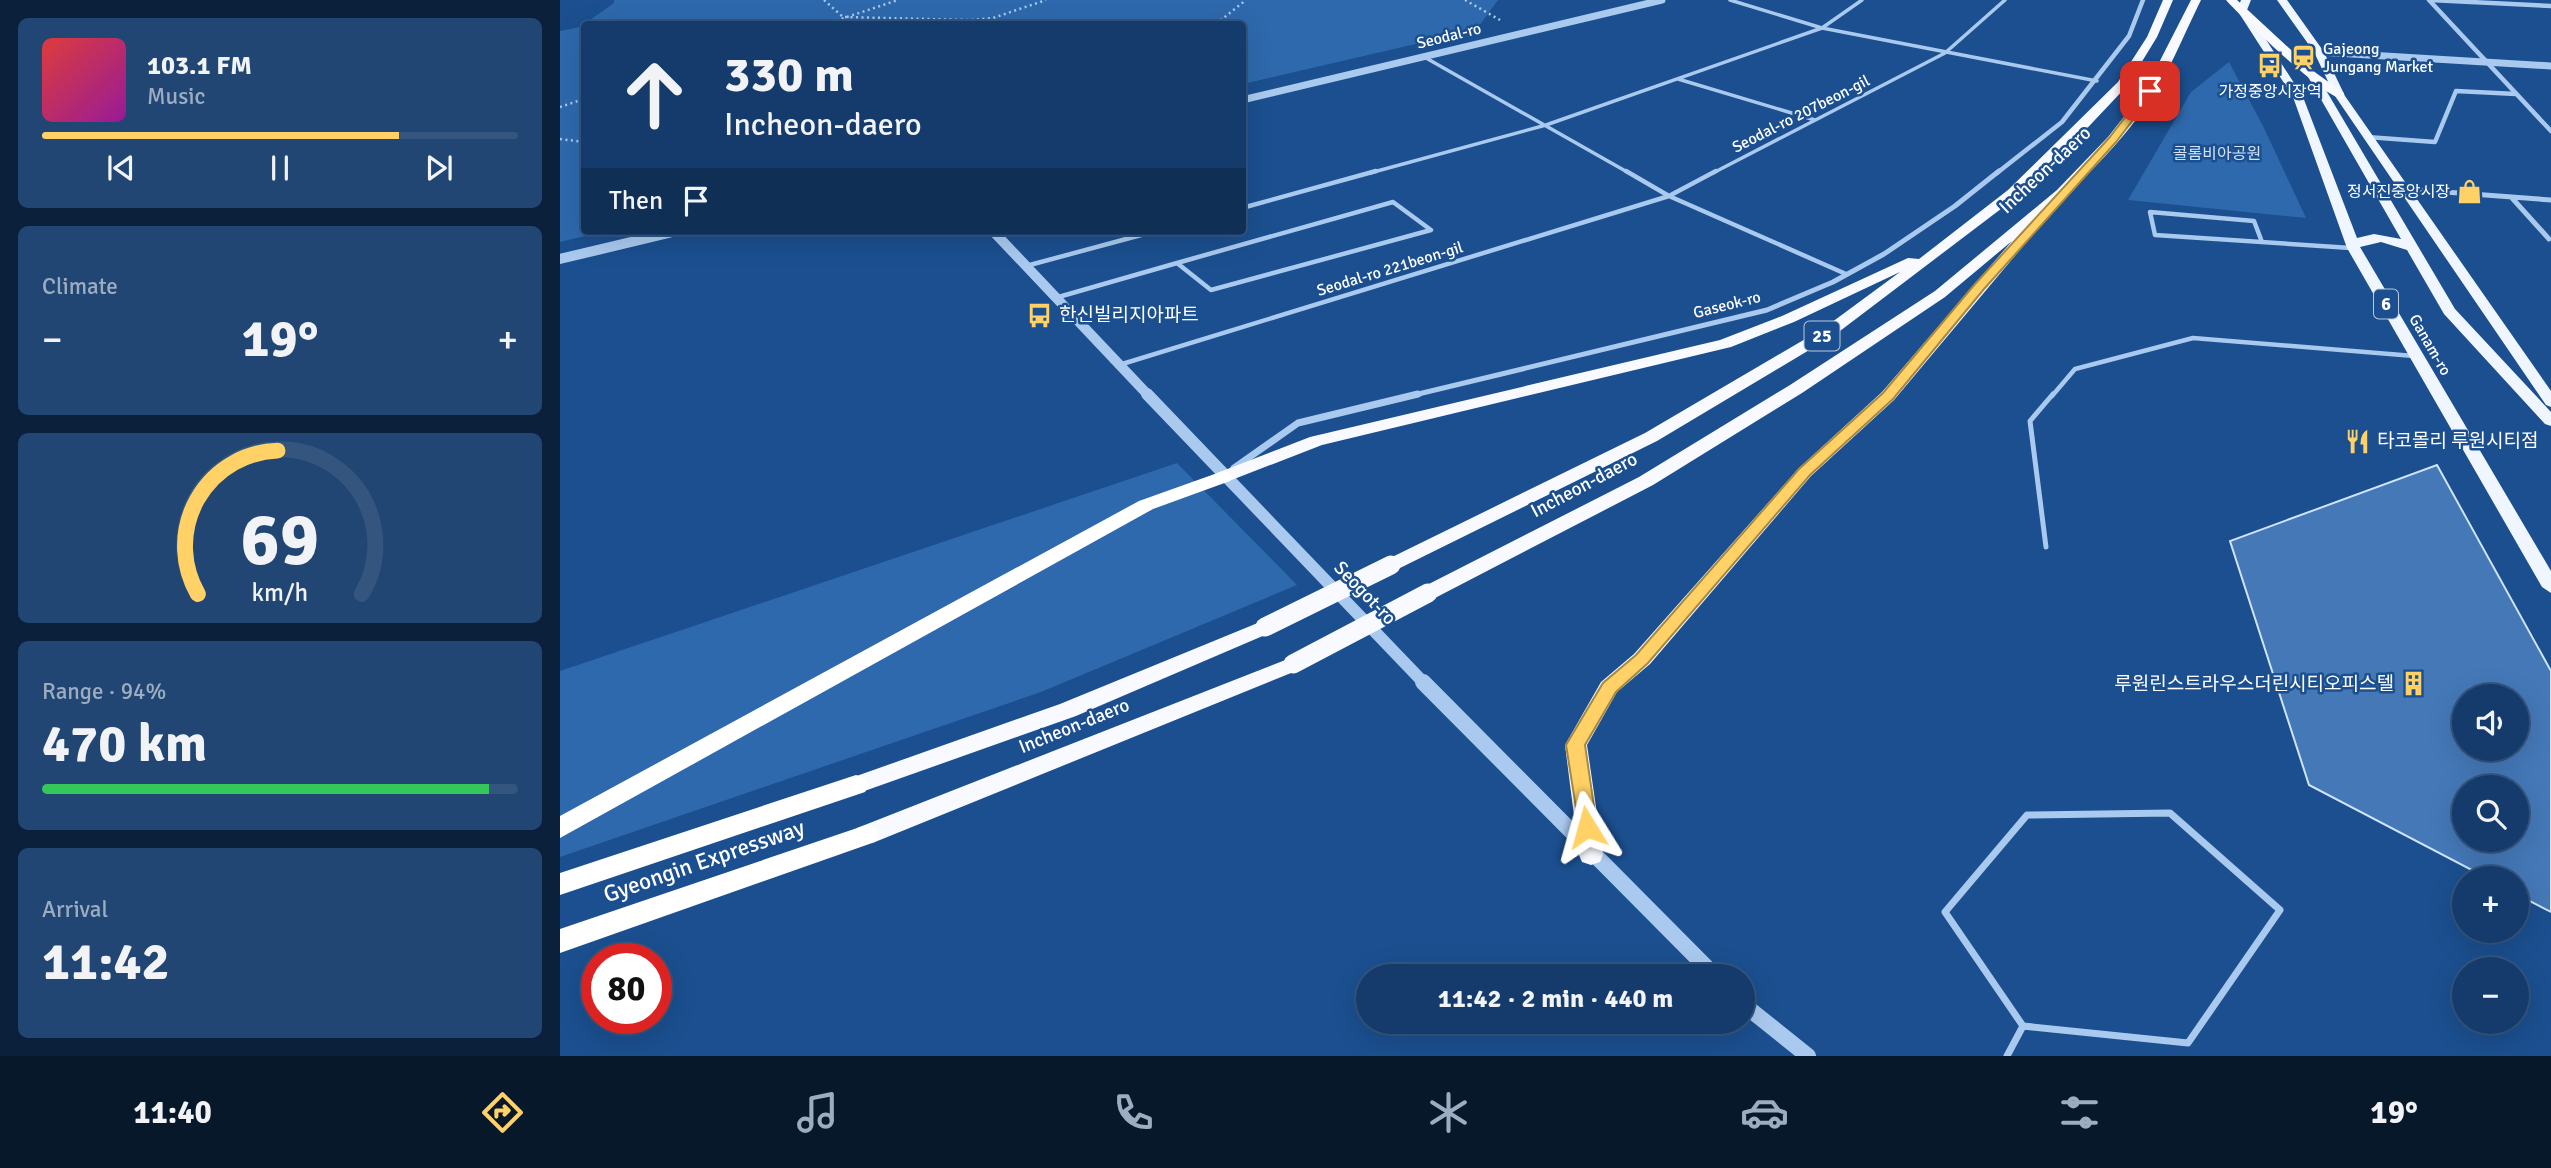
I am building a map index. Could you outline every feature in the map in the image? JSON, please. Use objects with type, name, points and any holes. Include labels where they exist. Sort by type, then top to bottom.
[{"type":"highway","name":"Incheon-daero","points":[[856,785],[1068,710],[1265,627],[1651,437],[1830,331],[2013,193],[2123,84],[2152,37],[2168,0]]},
{"type":"highway","name":"Incheon-daero","points":[[866,835],[1293,664],[1646,481],[1796,389],[1940,294],[2062,193],[2112,140],[2150,91],[2196,0]]},
{"type":"highway","points":[[2231,0],[2244,5],[2312,75],[2340,96]]},
{"type":"highway","points":[[1591,855],[1576,745],[1609,687],[1642,659],[1805,472],[1888,396],[2062,193]]},
{"type":"highway","points":[[560,828],[1146,505],[1316,441],[1725,344],[1788,319],[1946,246]]},
{"type":"highway","name":"Gyeongin Expressway","points":[[560,884],[856,785]]},
{"type":"highway","name":"Gyeongin Expressway","points":[[560,941],[866,835]]},
{"type":"main road","points":[[2282,0],[2319,52],[2340,96],[2367,137],[2549,396]]},
{"type":"main road","name":"Ganam-ro","points":[[2244,5],[2298,97],[2354,246],[2551,587]]},
{"type":"main road","points":[[2312,75],[2449,311],[2551,421]]},
{"type":"main road","points":[[2354,246],[2364,238],[2377,237],[2410,247]]},
{"type":"street","name":"Seodal-ro","points":[[1246,99],[1662,0]]},
{"type":"street","name":"Gaseok-ro","points":[[1223,477],[1297,423],[1767,310],[1846,274],[1884,254],[1955,206],[2062,122],[2097,81],[2129,36],[2143,0]]},
{"type":"street","points":[[2429,0],[2551,6]]},
{"type":"street","points":[[2429,0],[2550,129]]},
{"type":"street","points":[[2319,52],[2551,66]]},
{"type":"street","points":[[2367,137],[2435,142],[2456,90],[2516,94]]},
{"type":"street","points":[[2405,189],[2551,200]]},
{"type":"street","points":[[2512,198],[2549,239]]},
{"type":"street","points":[[560,259],[660,235]]},
{"type":"street","name":"Seogot-ro","points":[[997,235],[1223,477],[1591,855],[1703,964]]},
{"type":"street","points":[[1755,1014],[1808,1056]]},
{"type":"lane","points":[[1730,0],[1822,29],[2097,81]]},
{"type":"lane","points":[[1246,207],[1546,125],[1822,29],[1862,0]]},
{"type":"lane","name":"Seodal-ro 207beon-gil","points":[[1669,196],[1945,53],[2005,0]]},
{"type":"lane","points":[[1426,58],[1669,196],[1846,274]]},
{"type":"lane","points":[[1678,79],[1815,120]]},
{"type":"lane","name":"Seodal-ro 221beon-gil","points":[[1118,365],[1669,196]]},
{"type":"lane","points":[[1055,298],[1177,263],[1393,202],[1431,230],[1211,290],[1177,263]]},
{"type":"lane","points":[[2262,242],[2253,221],[2150,212],[2155,235],[2262,242],[2354,246]]},
{"type":"lane","points":[[1026,266],[1141,235]]},
{"type":"lane","points":[[2046,547],[2029,421],[2075,369],[2193,338],[2417,356]]},
{"type":"lane","points":[[2170,813],[2280,910],[2188,1043],[2023,1026],[1945,912],[2027,815],[2170,813]]},
{"type":"lane","points":[[2007,1056],[2023,1026]]},
{"type":"path","points":[[824,0],[843,18],[970,20],[993,18],[1046,0]]},
{"type":"path","points":[[834,21],[898,0]]},
{"type":"path","points":[[1220,21],[1246,0]]},
{"type":"path","points":[[560,107],[581,101]]},
{"type":"path","points":[[560,139],[581,142]]},
{"type":"green space","points":[[614,0],[1498,0],[1476,30],[1246,83],[1246,21],[588,21],[614,3]]},
{"type":"green space","points":[[580,27],[581,235],[589,235],[560,242],[560,31]]},
{"type":"green space","name":"콜롬비아공원","points":[[2229,62],[2264,128],[2306,218],[2128,200],[2191,92]]},
{"type":"green space","points":[[1177,463],[1297,585],[1041,692],[560,857],[560,671]]},
{"type":"building","name":"루원린스트라우스더린시티오피스텔","points":[[2437,465],[2551,671],[2551,912],[2529,901],[2529,866],[2464,866],[2309,785],[2230,541]]},
{"type":"place","name":"Gajeong Jungang Market","points":[[2303,58]]},
{"type":"place","name":"가정중앙시장역","points":[[2270,66]]},
{"type":"place","name":"정서진중앙시장","points":[[2470,192]]},
{"type":"place","name":"한신빌리지아파트","points":[[1039,315]]},
{"type":"place","name":"타코몰리 루원시티점","points":[[2357,441]]},
{"type":"place","name":"루원린스트라우스더린시티오피스텔","points":[[2414,684]]},
{"type":"route","points":[[1587,827],[1576,745],[1609,687],[1642,659],[1805,472],[1888,396],[1980,286],[2112,140],[2150,91]]}]
